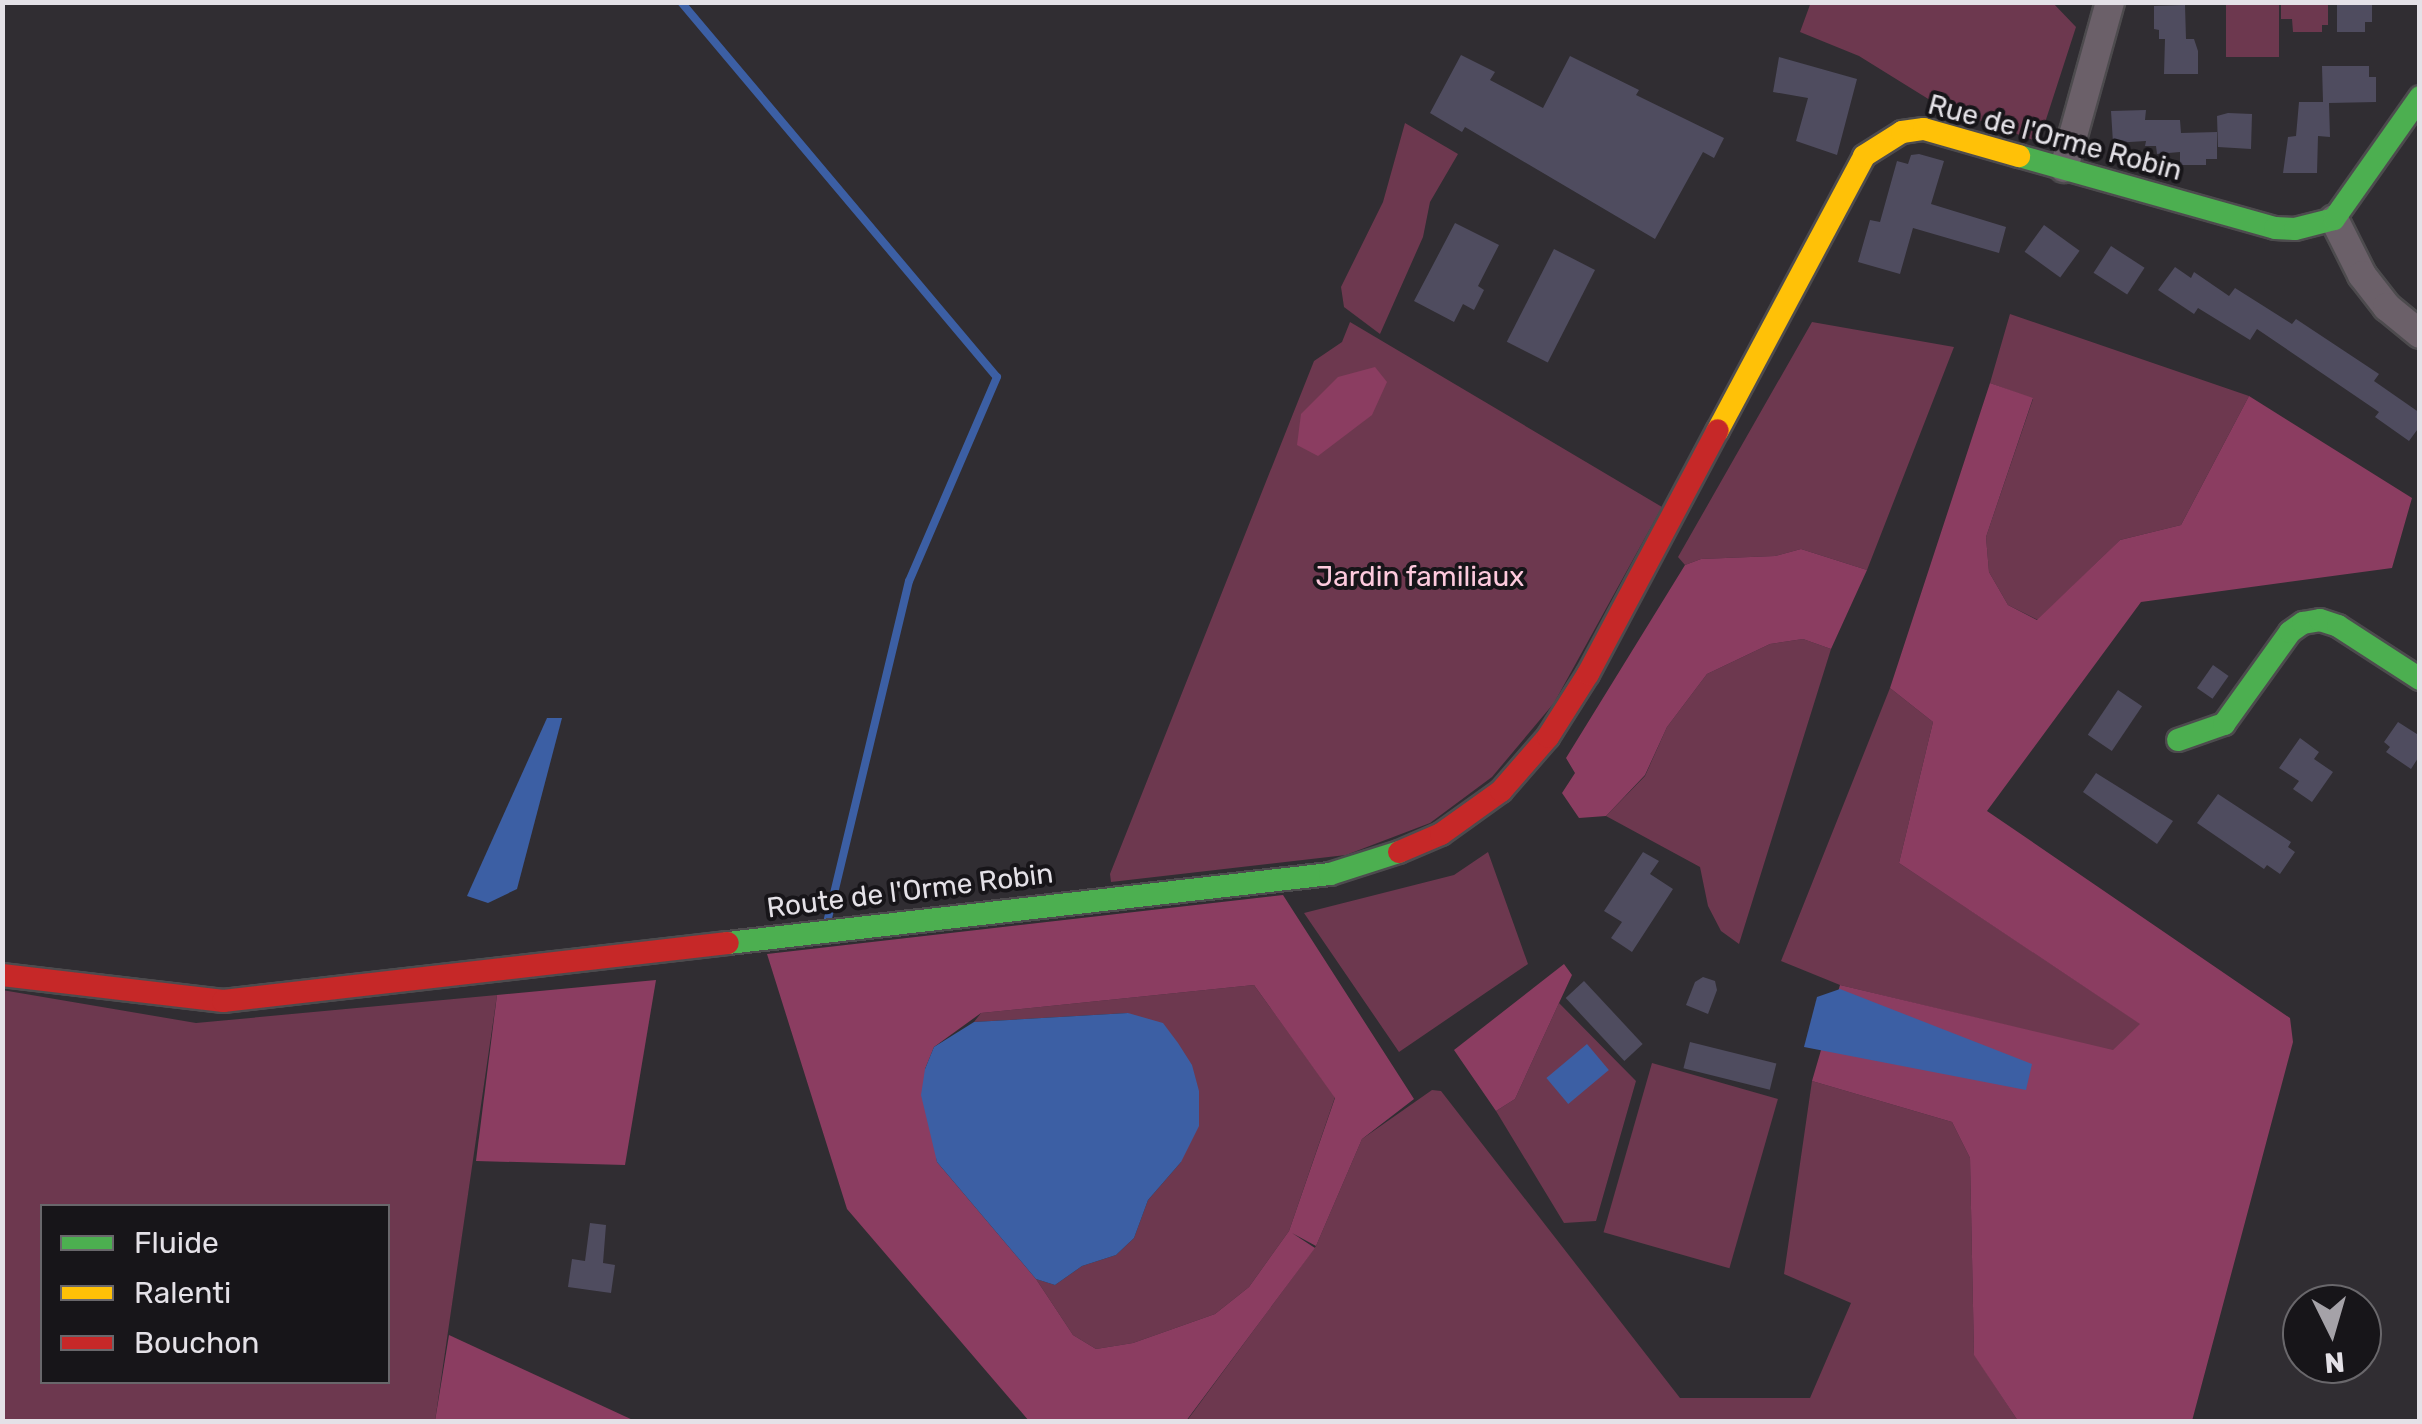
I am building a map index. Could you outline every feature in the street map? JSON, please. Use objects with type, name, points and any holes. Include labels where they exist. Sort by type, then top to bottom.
[{"type":"street","points":[[2064,168],[2110,2]]},
{"type":"street","points":[[2420,97],[2334,219],[2362,274],[2387,307],[2420,334]]},
{"type":"street","name":"Rue de l'Orme Robin","points":[[1663,534],[1864,156],[1902,132],[1924,129],[2275,228],[2295,229],[2334,219]]},
{"type":"street","name":"Route de l'Orme Robin","points":[[2,976],[223,1001],[1330,874],[1377,862],[1441,834],[1486,802],[1548,737],[1588,674],[1663,534]]},
{"type":"street","points":[[2178,740],[2224,724],[2290,632],[2303,622],[2320,620],[2338,626],[2420,679]]},
{"type":"green space","points":[[1811,2],[2053,3],[2076,27],[2040,138],[2036,141],[1938,105],[1859,56],[1800,32]]},
{"type":"green space","points":[[2226,3],[2279,3],[2279,57],[2226,57]]},
{"type":"green space","points":[[2281,3],[2328,3],[2328,25],[2322,25],[2322,32],[2293,32],[2292,19],[2281,19]]},
{"type":"green space","points":[[1405,123],[1458,154],[1430,202],[1423,237],[1380,334],[1344,307],[1341,287],[1383,202]]},
{"type":"green space","points":[[2010,314],[2249,396],[2181,525],[2120,540],[2038,620],[2008,605],[1989,572],[1986,537],[2033,399],[1990,383]]},
{"type":"green space","name":"Jardin familiaux","points":[[1350,322],[1662,507],[1554,703],[1492,777],[1430,823],[1346,855],[1111,882],[1110,874],[1314,361],[1342,342]]},
{"type":"green space","points":[[1812,322],[1954,347],[1867,570],[1801,549],[1775,556],[1701,559],[1685,565],[1678,557]]},
{"type":"green space","points":[[1803,639],[1831,649],[1739,944],[1721,931],[1708,906],[1700,867],[1606,816],[1645,776],[1667,727],[1707,674],[1770,644]]},
{"type":"green space","points":[[1890,688],[1933,722],[1899,863],[2141,1024],[2113,1051],[1840,985],[1781,961]]},
{"type":"green space","points":[[1488,852],[1528,964],[1399,1052],[1304,913],[1454,875]]},
{"type":"green space","points":[[1254,985],[1335,1097],[1289,1231],[1249,1287],[1215,1314],[1133,1343],[1096,1349],[1073,1335],[1036,1279],[1055,1285],[1082,1266],[1116,1255],[1134,1238],[1148,1200],[1181,1162],[1128,1013],[974,1022],[981,1013]]},
{"type":"green space","points":[[2,990],[196,1023],[497,995],[435,1421],[3,1421]]},
{"type":"green space","points":[[1559,1003],[1636,1081],[1596,1221],[1564,1223],[1496,1111],[1515,1099]]},
{"type":"green space","points":[[1652,1063],[1778,1099],[1729,1268],[1603,1232]]},
{"type":"green space","points":[[1812,1081],[1952,1122],[1970,1158],[1974,1354],[2018,1421],[1186,1422],[1316,1246],[1362,1139],[1432,1090],[1441,1091],[1680,1398],[1810,1398],[1851,1303],[1784,1274]]},
{"type":"shaded area","points":[[1375,367],[1387,382],[1372,415],[1318,456],[1297,445],[1301,414],[1338,377]]},
{"type":"shaded area","points":[[1990,383],[2033,398],[1986,537],[1989,572],[2008,605],[2037,620],[2120,540],[2181,525],[2249,396],[2412,498],[2392,568],[2141,602],[1987,811],[2290,1018],[2293,1042],[2192,1421],[2018,1421],[1974,1355],[1970,1158],[1952,1122],[1812,1081],[1840,985],[2113,1050],[2140,1024],[1899,863],[1933,722],[1890,688]]},
{"type":"shaded area","points":[[1801,549],[1867,570],[1831,649],[1803,639],[1770,644],[1707,674],[1667,727],[1645,775],[1606,816],[1579,818],[1562,793],[1575,773],[1566,758],[1685,565],[1701,559],[1775,556]]},
{"type":"shaded area","points":[[1283,895],[1414,1099],[1362,1139],[1316,1246],[1292,1233],[1315,1248],[1186,1421],[1029,1421],[847,1209],[767,954]],"holes":[[[1254,985],[1335,1098],[1289,1231],[1249,1287],[1215,1314],[1133,1343],[1096,1349],[1073,1335],[1036,1279],[937,1162],[925,1069],[934,1047],[981,1013]]]},
{"type":"shaded area","points":[[1564,964],[1572,975],[1515,1099],[1496,1111],[1454,1050]]},
{"type":"shaded area","points":[[656,980],[625,1165],[476,1161],[497,995]]},
{"type":"shaded area","points":[[449,1335],[635,1421],[435,1421]]},
{"type":"water","points":[[547,718],[562,718],[517,889],[488,903],[467,896]]},
{"type":"water","points":[[1840,989],[2032,1064],[2026,1090],[1804,1047],[1817,997]]},
{"type":"water","points":[[1128,1013],[1163,1023],[1192,1065],[1199,1091],[1199,1126],[1181,1162],[1148,1200],[1134,1238],[1116,1255],[1082,1266],[1055,1285],[1036,1279],[937,1162],[921,1095],[925,1069],[934,1047],[974,1022]]},
{"type":"water","points":[[1587,1044],[1609,1070],[1568,1104],[1546,1078]]},
{"type":"building","points":[[2337,2],[2372,2],[2372,22],[2365,22],[2365,32],[2337,32]]},
{"type":"building","points":[[2185,5],[2186,39],[2194,39],[2198,74],[2164,74],[2165,39],[2159,39],[2159,30],[2154,29],[2154,6]]},
{"type":"building","points":[[1461,55],[1495,72],[1490,80],[1543,108],[1570,56],[1639,90],[1636,95],[1724,138],[1714,158],[1703,152],[1655,239],[1465,127],[1462,132],[1430,113]]},
{"type":"building","points":[[1779,57],[1857,79],[1837,155],[1796,141],[1808,98],[1773,92]]},
{"type":"building","points":[[2322,66],[2369,66],[2369,77],[2376,77],[2376,102],[2329,103],[2330,137],[2318,136],[2317,173],[2283,173],[2288,137],[2296,136],[2299,102],[2323,102]]},
{"type":"building","points":[[2146,110],[2145,120],[2180,120],[2181,133],[2217,132],[2217,159],[2206,159],[2206,165],[2180,165],[2180,152],[2157,154],[2156,146],[2145,146],[2146,141],[2113,143],[2111,111]]},
{"type":"building","points":[[2252,114],[2251,149],[2218,147],[2217,116]]},
{"type":"building","points":[[1911,155],[1944,161],[1931,204],[2006,227],[1999,253],[1913,228],[1900,274],[1858,262],[1870,220],[1880,222],[1897,161],[1908,164]]},
{"type":"building","points":[[1455,223],[1499,245],[1478,286],[1484,290],[1474,310],[1463,304],[1454,322],[1414,301]]},
{"type":"building","points":[[2044,225],[2080,251],[2060,278],[2025,252]]},
{"type":"building","points":[[2111,246],[2145,268],[2127,295],[2094,273]]},
{"type":"building","points":[[1554,249],[1595,270],[1548,363],[1507,342]]},
{"type":"building","points":[[2175,267],[2191,278],[2194,272],[2229,296],[2235,288],[2292,324],[2296,319],[2379,374],[2374,381],[2420,413],[2420,426],[2409,441],[2375,417],[2379,412],[2257,329],[2250,340],[2198,308],[2194,314],[2158,290]]},
{"type":"building","points":[[2213,665],[2229,676],[2213,699],[2197,688]]},
{"type":"building","points":[[2118,690],[2142,706],[2112,751],[2088,735]]},
{"type":"building","points":[[2398,722],[2420,736],[2420,755],[2411,769],[2386,752],[2390,747],[2384,742]]},
{"type":"building","points":[[2300,738],[2319,752],[2314,759],[2333,772],[2312,802],[2293,789],[2299,781],[2279,768]]},
{"type":"building","points":[[2096,773],[2173,821],[2157,844],[2083,792]]},
{"type":"building","points":[[2218,794],[2291,842],[2288,847],[2295,852],[2280,874],[2267,865],[2264,869],[2197,823]]},
{"type":"building","points":[[1643,852],[1659,861],[1650,874],[1673,889],[1632,952],[1611,938],[1622,922],[1604,911]]},
{"type":"building","points":[[1703,977],[1715,981],[1717,990],[1708,1014],[1686,1005],[1695,982]]},
{"type":"building","points":[[1584,981],[1643,1044],[1624,1061],[1566,998]]},
{"type":"building","points":[[1690,1042],[1776,1064],[1770,1090],[1683,1068]]},
{"type":"building","points":[[590,1223],[606,1225],[603,1263],[615,1265],[611,1293],[568,1287],[572,1259],[585,1261]]},
{"type":"waterway","points":[[681,2],[997,377],[909,581],[828,918]]},
{"type":"traffic: fast","points":[[2019,156],[2275,228],[2295,229],[2334,219],[2420,97]]},
{"type":"traffic: fast","points":[[2178,740],[2224,724],[2290,632],[2303,623],[2320,620],[2338,626],[2420,679]]},
{"type":"traffic: fast","points":[[728,943],[1330,874],[1399,852]]},
{"type":"traffic: slow","points":[[1718,430],[1864,156],[1902,132],[1924,129],[2019,156]]},
{"type":"traffic: jam","points":[[1399,852],[1441,834],[1501,791],[1548,737],[1588,674],[1718,430]]},
{"type":"traffic: jam","points":[[2,975],[223,1001],[728,943]]}]
